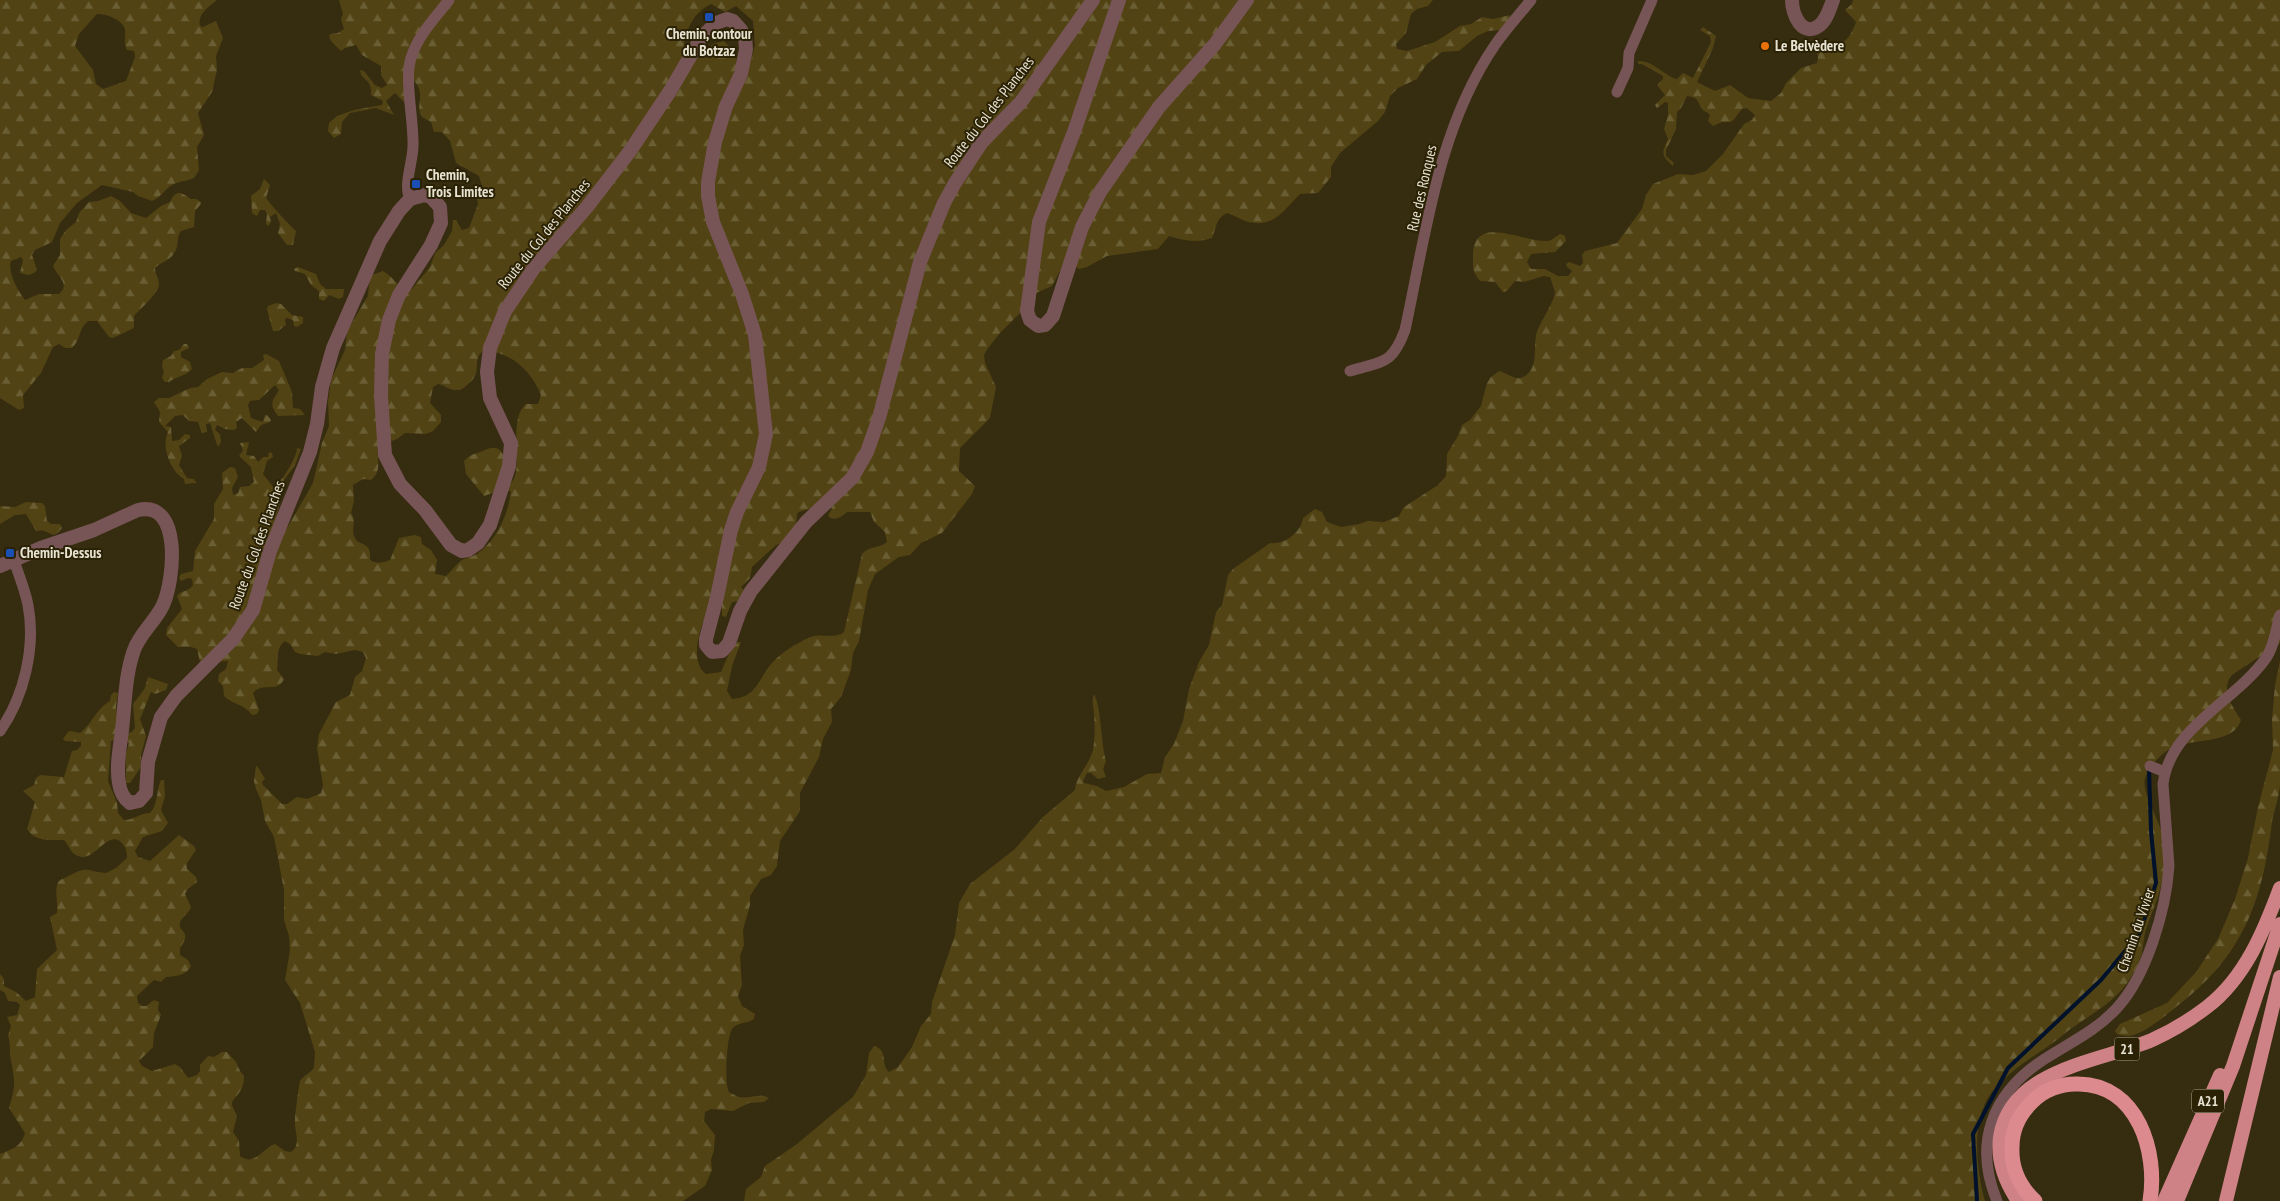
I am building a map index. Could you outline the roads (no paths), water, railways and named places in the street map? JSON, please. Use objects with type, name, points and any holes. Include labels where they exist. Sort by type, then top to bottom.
[{"type":"highway","name":"21","points":[[2018,1201],[2003,1172],[1999,1152],[2004,1122],[2019,1098],[2049,1076],[2151,1040],[2183,1024],[2210,1006],[2234,980],[2247,960],[2269,918],[2280,888]]},
{"type":"highway","name":"A21","points":[[2177,1201],[2233,1066],[2280,924]]},
{"type":"highway","points":[[2226,1201],[2280,977]]},
{"type":"highway","name":"A21","points":[[2164,1201],[2254,1002]]},
{"type":"highway","points":[[2035,1201],[2021,1184],[2013,1166],[2012,1145],[2015,1130],[2024,1110],[2034,1100],[2056,1087],[2075,1084],[2097,1087],[2111,1093],[2124,1103],[2137,1119],[2147,1141],[2151,1158],[2150,1201]]},
{"type":"street","points":[[410,199],[408,185],[413,156],[414,131],[408,76],[410,62],[421,36],[449,0]]},
{"type":"street","name":"Route du Col des Planches","points":[[0,566],[41,548],[94,530],[138,510],[156,511],[167,523],[170,537],[168,588],[162,606],[144,630],[133,654],[119,760],[119,783],[123,795],[130,803],[139,801],[146,793],[148,762],[152,743],[164,712],[176,696],[228,644],[250,618],[273,543],[310,452],[317,424],[322,387],[340,331],[380,241],[398,211],[410,199],[425,196],[431,197],[440,207],[441,223],[431,245],[399,295],[389,320],[382,354],[384,447],[389,466],[400,484],[425,510],[450,544],[462,551],[468,550],[478,543],[490,525],[509,466],[510,443],[490,398],[486,372],[490,348],[505,311],[525,280],[587,206],[635,144],[710,28],[727,19],[732,21],[741,30],[745,37],[746,49],[744,62],[726,106],[715,142],[708,182],[708,196],[713,222],[742,294],[755,335],[766,434],[759,467],[733,521],[718,597],[709,624],[706,645],[712,652],[722,651],[729,643],[743,604],[758,582],[806,522],[852,478],[860,466],[879,418],[922,256],[944,203],[972,156],[1021,102],[1093,0]]},
{"type":"street","points":[[1119,0],[1074,132],[1054,178],[1039,222],[1033,255],[1027,311],[1030,320],[1038,326],[1045,325],[1053,316],[1082,227],[1100,192],[1164,100],[1215,44],[1247,0]]},
{"type":"street","name":"Rue des Ronques","points":[[1350,371],[1390,358],[1400,344],[1405,330],[1446,148],[1464,101],[1495,45],[1531,0]]},
{"type":"street","points":[[1617,92],[1628,68],[1629,53],[1652,0]]},
{"type":"street","points":[[1792,0],[1793,15],[1797,22],[1810,28],[1822,23],[1833,0]]},
{"type":"street","points":[[0,731],[19,696],[29,644],[28,606],[14,561]]},
{"type":"street","name":"Chemin du Vivier","points":[[1997,1201],[1987,1164],[1986,1147],[1990,1125],[2004,1096],[2010,1087],[2030,1069],[2084,1037],[2111,1014],[2126,997],[2149,950],[2166,894],[2169,866],[2164,792],[2165,772],[2172,756],[2191,731],[2244,683],[2267,657],[2280,615]]},
{"type":"street","points":[[2150,766],[2165,772]]},
{"type":"waterway","points":[[1977,1201],[1973,1134],[2008,1068],[2101,980],[2140,933],[2156,883],[2151,831],[2149,769]]},
{"type":"place","name":"Chemin, contour du Botzaz","points":[[709,17]]},
{"type":"place","name":"Le Belvèdere","points":[[1765,46]]},
{"type":"place","name":"Chemin, Trois Limites","points":[[416,184]]},
{"type":"place","name":"Chemin-Dessus","points":[[10,553]]}]
